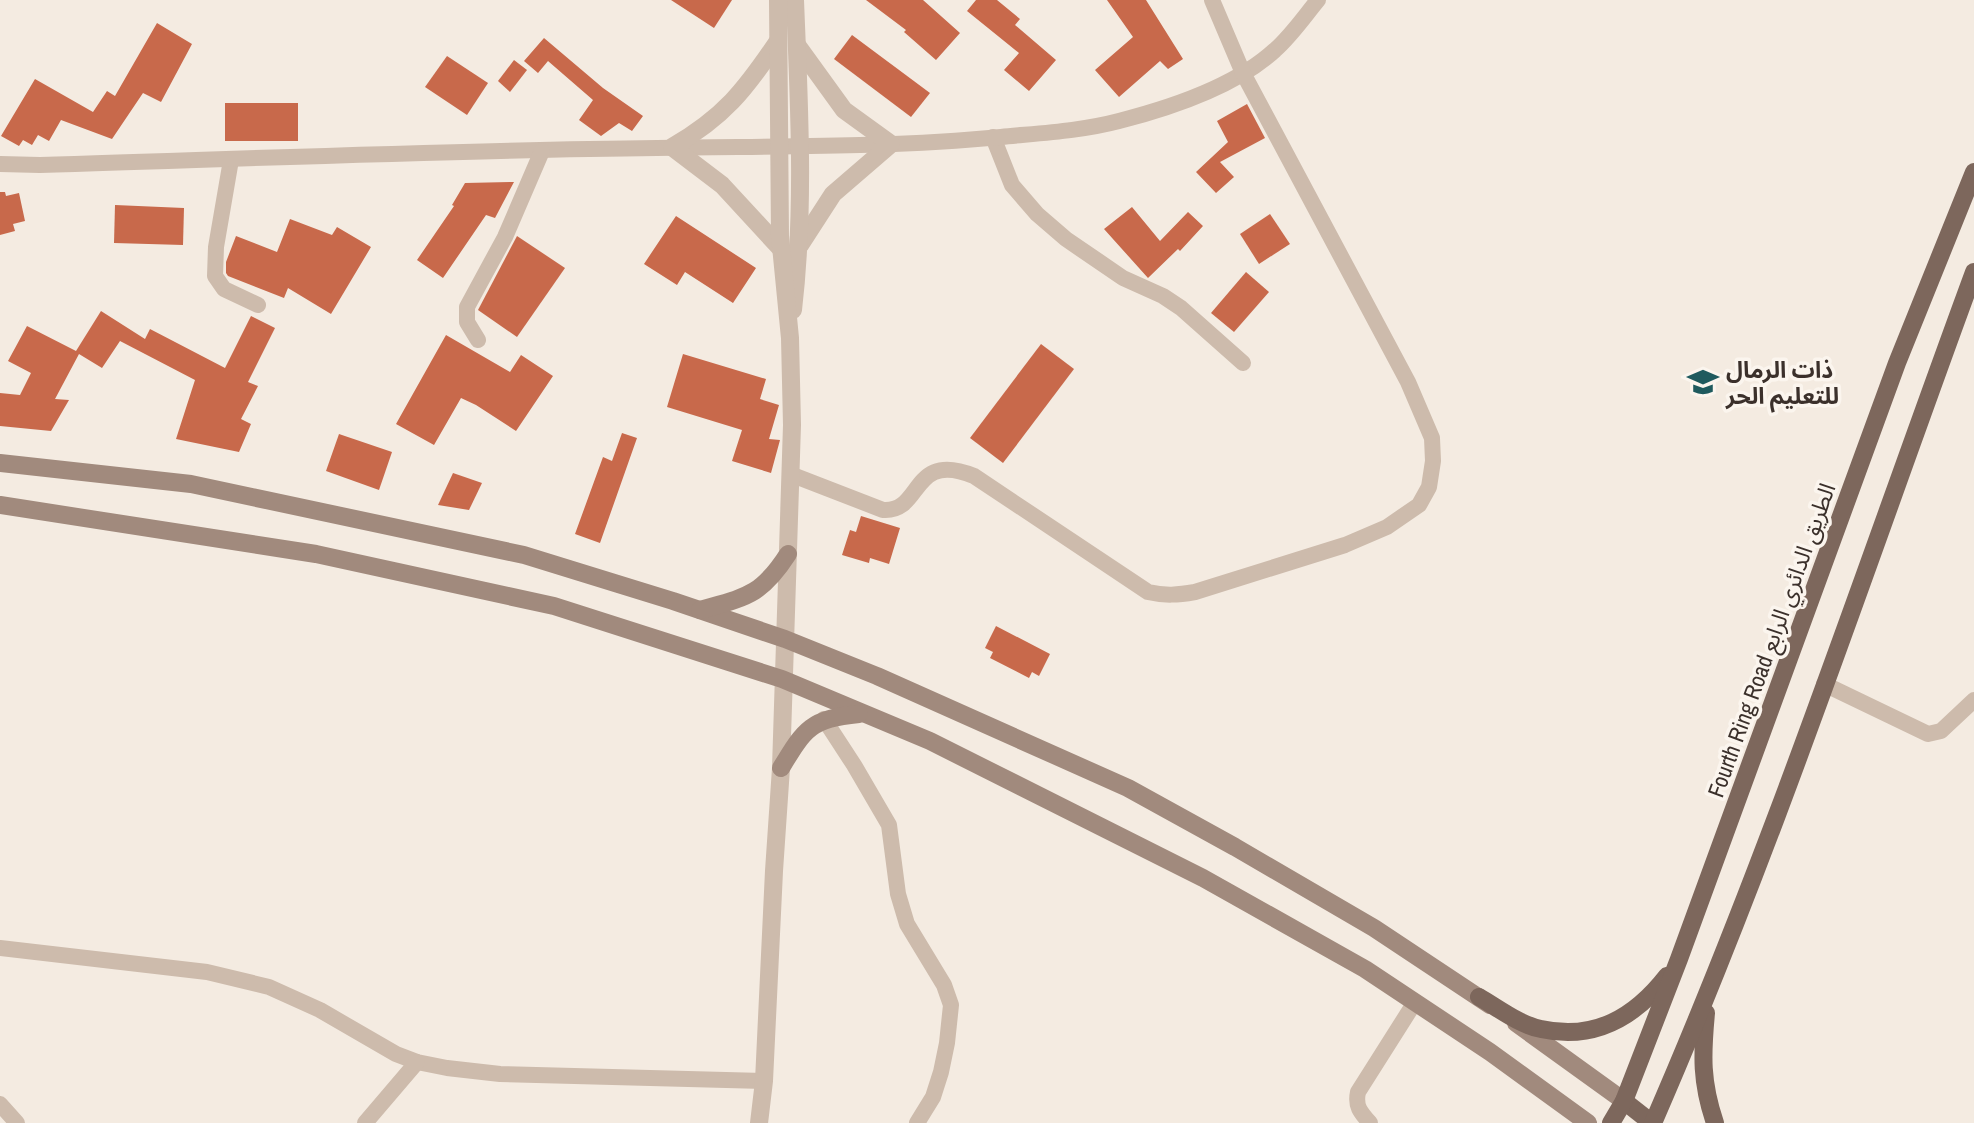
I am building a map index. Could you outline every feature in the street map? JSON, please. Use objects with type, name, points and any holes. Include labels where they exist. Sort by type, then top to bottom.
[{"type":"main road","name":"Fourth Ring Road الطريق الدائري الرابع","points":[[1611,1123],[1624,1101],[1679,959],[1897,363],[1974,172]]},
{"type":"main road","points":[[0,463],[204,487],[524,555],[785,639],[877,676],[1128,788],[1236,847],[1374,928],[1479,997],[1653,1123],[1707,997],[1974,272]]},
{"type":"main road","points":[[0,505],[316,554],[541,603],[688,647],[782,679],[930,741],[1203,878],[1365,969],[1490,1052],[1588,1123]]},
{"type":"main road","points":[[700,610],[742,598],[758,590],[775,574],[788,554]]},
{"type":"main road","points":[[781,768],[799,738],[824,719],[861,713]]},
{"type":"main road","points":[[1479,997],[1540,1029],[1572,1032],[1604,1027],[1632,1013],[1654,992],[1679,959]]},
{"type":"main road","points":[[1707,997],[1703,1069],[1706,1096],[1715,1123]]},
{"type":"street","points":[[778,0],[778,147],[790,249]]},
{"type":"street","points":[[759,1123],[764,1081],[781,768],[788,554],[792,425],[790,249],[801,147],[795,0]]},
{"type":"street","points":[[790,474],[891,511],[900,508],[922,480],[935,471],[960,470],[974,476],[1148,592],[1161,595],[1195,592],[1345,545],[1387,527],[1419,505],[1429,487],[1433,461],[1432,438],[1408,383],[1243,73],[1212,0]]},
{"type":"street","points":[[0,163],[40,165],[542,150],[801,147],[891,144],[1079,129],[1119,121],[1195,97],[1243,73],[1274,52],[1318,0]]},
{"type":"street","points":[[672,147],[700,131],[732,103],[748,85],[778,41]]},
{"type":"street","points":[[796,44],[844,110],[891,144]]},
{"type":"street","points":[[993,137],[1012,185],[1037,214],[1066,239],[1123,278],[1163,296],[1181,308],[1243,363]]},
{"type":"street","points":[[790,249],[834,194],[891,144]]},
{"type":"street","points":[[672,147],[722,185],[790,249]]},
{"type":"street","points":[[478,340],[467,322],[467,307],[505,237],[542,150]]},
{"type":"street","points":[[231,160],[216,247],[215,276],[224,289],[258,305]]},
{"type":"street","points":[[1824,684],[1927,734],[1941,731],[1974,700]]},
{"type":"street","points":[[824,719],[888,825],[895,856],[898,894],[906,924],[944,985],[951,1005],[941,1072],[933,1097],[917,1123]]},
{"type":"street","points":[[0,948],[207,972],[269,987],[320,1010],[396,1054],[417,1062],[447,1068],[500,1074],[764,1081]]},
{"type":"street","points":[[1370,1123],[1356,1101],[1358,1091],[1415,1002]]},
{"type":"street","points":[[365,1123],[417,1062]]},
{"type":"street","points":[[0,1104],[17,1123]]},
{"type":"building","points":[[671,0],[732,0],[714,28]]},
{"type":"building","points":[[866,0],[923,0],[960,33],[936,60],[904,32],[906,30]]},
{"type":"building","points":[[976,0],[997,0],[1020,19],[1015,25],[1056,60],[1029,91],[1004,70],[1019,53],[967,11]]},
{"type":"building","points":[[1107,0],[1146,0],[1183,59],[1168,69],[1160,61],[1119,97],[1095,70],[1133,37]]},
{"type":"building","points":[[157,23],[192,44],[161,102],[143,93],[112,139],[61,120],[49,141],[38,135],[32,145],[23,140],[19,146],[1,136],[35,79],[93,112],[107,91],[115,96]]},
{"type":"building","points":[[852,35],[930,93],[911,117],[834,59]]},
{"type":"building","points":[[544,38],[603,88],[643,116],[632,131],[619,123],[601,136],[579,120],[593,100],[548,61],[538,73],[524,61]]},
{"type":"building","points":[[447,56],[488,83],[467,115],[425,87]]},
{"type":"building","points":[[514,60],[527,70],[510,92],[498,81]]},
{"type":"building","points":[[225,103],[298,103],[298,141],[225,141]]},
{"type":"building","points":[[1247,104],[1265,138],[1220,162],[1234,177],[1216,193],[1196,172],[1228,142],[1217,121]]},
{"type":"building","points":[[514,182],[495,218],[486,215],[443,278],[417,260],[454,206],[452,205],[465,183]]},
{"type":"building","points":[[0,192],[5,192],[6,196],[19,193],[25,221],[13,224],[15,231],[0,235]]},
{"type":"building","points":[[115,205],[184,208],[183,245],[114,243]]},
{"type":"building","points":[[1132,207],[1160,241],[1188,212],[1203,226],[1180,251],[1178,249],[1148,278],[1104,229]]},
{"type":"building","points":[[1270,214],[1290,244],[1259,264],[1240,234]]},
{"type":"building","points":[[676,216],[756,268],[733,303],[685,272],[677,285],[644,264]]},
{"type":"building","points":[[290,219],[332,235],[337,227],[371,247],[331,314],[288,288],[284,298],[226,273],[226,262],[236,236],[277,252]]},
{"type":"building","points":[[517,236],[565,268],[517,337],[478,310]]},
{"type":"building","points":[[1246,272],[1269,292],[1234,332],[1211,313]]},
{"type":"building","points":[[101,311],[145,339],[150,329],[225,368],[251,316],[275,328],[248,382],[258,386],[241,419],[251,424],[239,452],[176,439],[195,380],[120,341],[102,368],[79,354],[55,399],[69,400],[51,431],[0,426],[0,393],[20,395],[31,373],[8,361],[27,326],[76,351]]},
{"type":"building","points":[[446,335],[510,372],[521,355],[553,376],[516,431],[461,398],[434,445],[396,424]]},
{"type":"building","points":[[1041,344],[1074,369],[1003,463],[970,438]]},
{"type":"building","points":[[683,354],[766,379],[760,399],[779,405],[769,439],[780,440],[771,473],[732,461],[742,430],[667,407]]},
{"type":"building","points":[[622,433],[637,438],[600,543],[575,534],[603,457],[612,461]]},
{"type":"building","points":[[339,434],[392,452],[379,490],[326,471]]},
{"type":"building","points":[[453,473],[482,483],[469,510],[438,505]]},
{"type":"building","points":[[861,516],[900,528],[889,564],[870,558],[869,563],[842,555],[850,530],[856,532]]},
{"type":"building","points":[[996,626],[1050,654],[1039,676],[1032,672],[1029,678],[990,658],[993,652],[985,648]]},
{"type":"place","name":"ذات الرمال للتعليم الحر","points":[[1703,382]]}]
